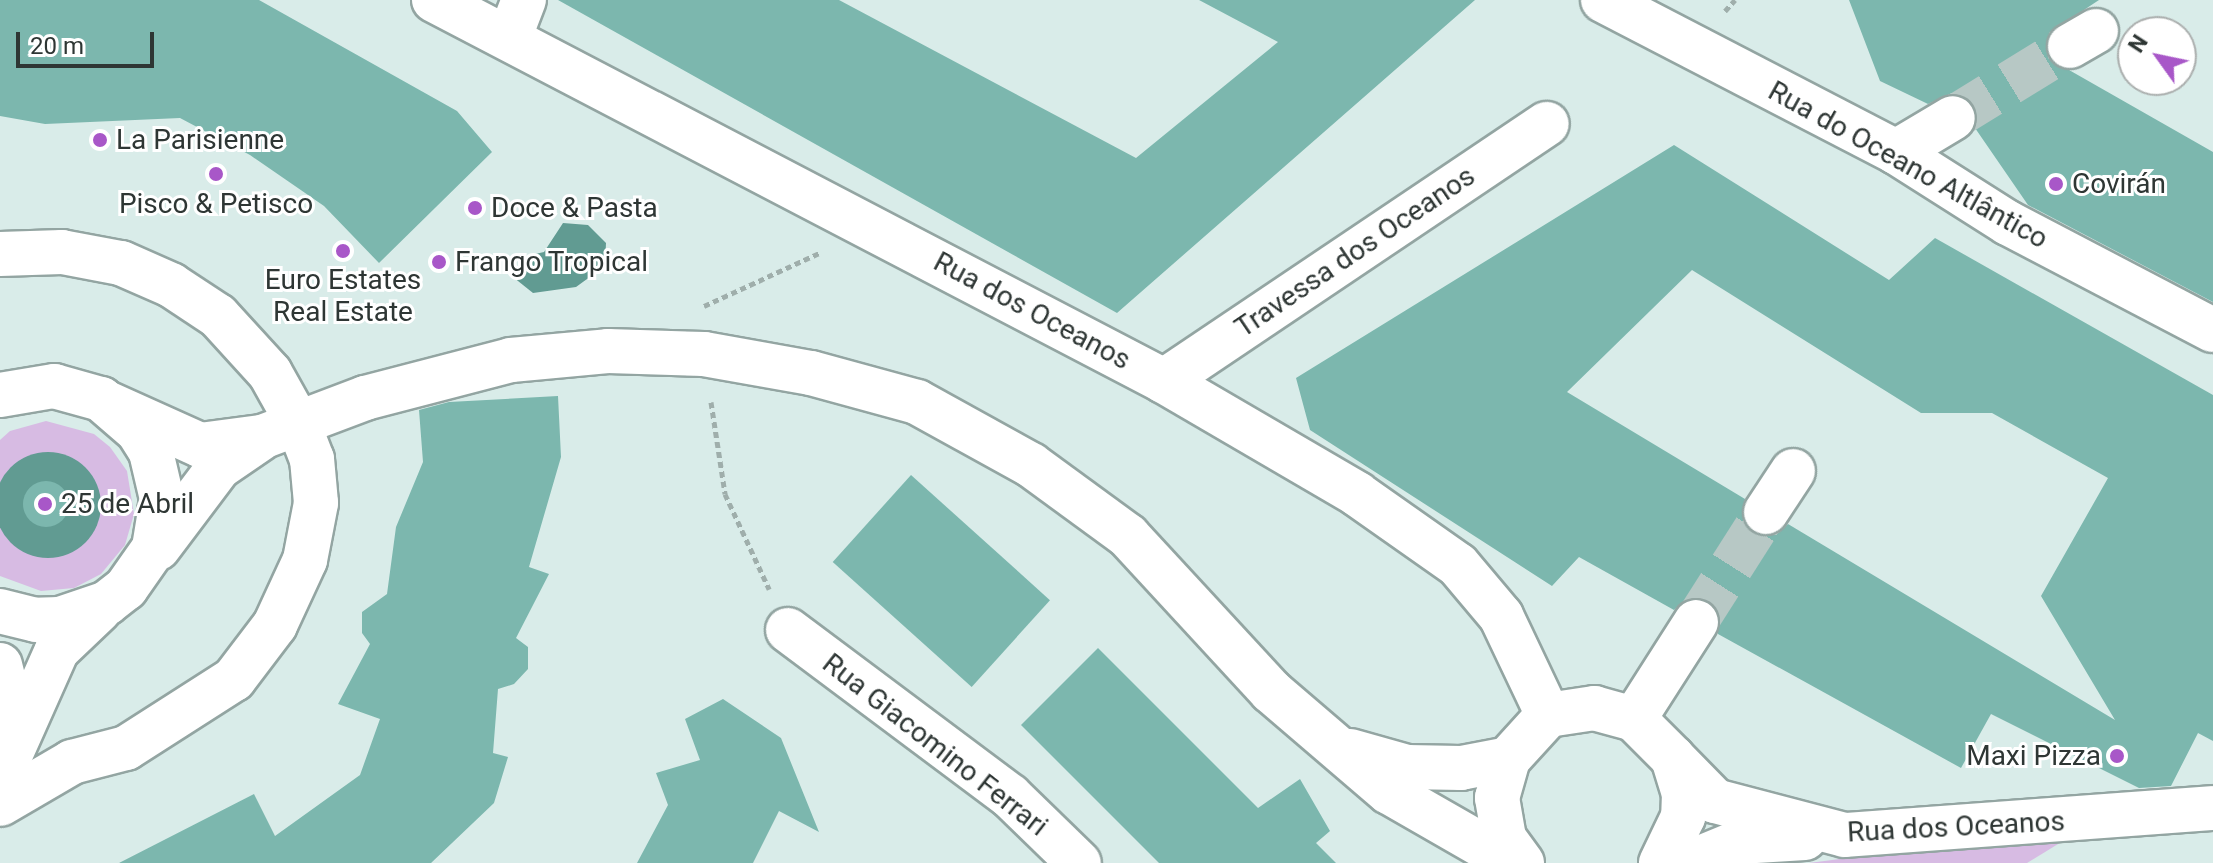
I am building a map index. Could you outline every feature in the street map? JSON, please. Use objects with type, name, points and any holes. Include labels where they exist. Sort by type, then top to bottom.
[{"type":"street","name":"Rua dos Oceanos","points":[[434,0],[517,18],[874,228],[1164,381],[1357,494],[1458,565],[1501,616],[1548,715]]},
{"type":"street","name":"Rua do Oceano Altlântico","points":[[1603,0],[1896,152],[2008,223],[2213,330]]},
{"type":"street","points":[[1896,152],[1953,118]]},
{"type":"street","name":"Travessa dos Oceanos","points":[[1164,381],[1547,124]]},
{"type":"street","points":[[0,254],[62,252],[121,263],[171,285],[218,316],[270,373],[280,430],[312,459],[316,503],[305,560],[275,625],[234,679],[126,748],[72,762],[0,804]]},
{"type":"street","points":[[0,395],[54,386],[78,390],[200,445],[280,430],[365,398],[511,360],[608,351],[686,354],[811,373],[917,402],[1031,465],[1128,536],[1271,691],[1389,792],[1513,863]]},
{"type":"street","points":[[109,404],[138,431],[159,475],[161,524],[142,569]]},
{"type":"street","points":[[0,778],[57,650],[142,569],[219,467],[280,430]]},
{"type":"street","points":[[1766,512],[1793,471]]},
{"type":"street","points":[[0,611],[36,620],[60,619],[107,603]]},
{"type":"street","points":[[1522,863],[1504,838],[1497,798],[1508,759],[1548,715],[1594,708],[1634,719],[1696,622]]},
{"type":"street","name":"Rua Giacomino Ferrari","points":[[788,630],[1010,796],[1079,863]]},
{"type":"street","points":[[0,665],[9,700],[0,744]]},
{"type":"street","name":"Rua dos Oceanos","points":[[1634,719],[1715,801],[1845,835],[2213,808]]},
{"type":"street","points":[[1340,748],[1407,767],[1461,768],[1508,759]]},
{"type":"street","points":[[1661,863],[1683,817],[1684,793],[1673,758]]},
{"type":"street","points":[[1688,863],[1739,842],[1845,835]]},
{"type":"path","points":[[788,630],[725,494],[686,354],[695,310],[874,228]]},
{"type":"shaded area","points":[[563,223],[588,225],[606,243],[605,266],[576,287],[533,293],[513,277],[522,257],[544,252]]},
{"type":"shaded area","points":[[46,421],[94,434],[110,447],[127,471],[134,514],[125,545],[101,574],[74,588],[41,591],[0,576],[0,440],[10,431]]},
{"type":"shaded area","points":[[48,452],[68,456],[85,468],[97,485],[101,505],[97,525],[85,542],[68,554],[48,558],[28,554],[11,542],[-1,525],[-5,505],[-1,485],[11,468],[28,456]]},
{"type":"shaded area","points":[[2063,841],[2027,863],[1809,863],[1886,853]]},
{"type":"building","points":[[0,0],[259,0],[457,111],[492,152],[379,263],[324,206],[250,155],[180,118],[45,124],[0,116]]},
{"type":"building","points":[[558,0],[839,0],[1136,158],[1278,42],[1199,0],[1475,0],[1117,313]]},
{"type":"building","points":[[1849,0],[2099,0],[2049,33],[2048,58],[2213,152],[2213,302],[2028,205],[1975,128],[1975,106],[1966,97],[1952,93],[1928,104],[1880,81]]},
{"type":"building","points":[[1674,145],[1889,280],[1935,238],[2213,395],[2213,741],[2198,733],[2171,786],[2139,788],[1991,714],[1961,768],[1718,634],[1718,611],[1709,601],[1685,600],[1674,610],[1579,557],[1552,586],[1310,430],[1296,378]],"holes":[[[1692,270],[1921,413],[1992,413],[2108,478],[2041,596],[2115,720],[1788,524],[1776,535],[1753,533],[1743,522],[1745,499],[1567,392]]]},
{"type":"building","points":[[558,396],[561,457],[529,567],[549,574],[516,638],[528,647],[528,669],[514,684],[498,689],[493,753],[508,757],[494,803],[431,863],[119,863],[254,794],[275,836],[360,775],[380,719],[338,704],[370,644],[362,633],[362,612],[387,594],[396,527],[423,462],[419,410],[449,402]]},
{"type":"building","points":[[911,475],[1050,600],[972,687],[833,562]]},
{"type":"building","points":[[46,481],[62,488],[69,504],[62,520],[46,527],[30,520],[23,504],[30,488]]},
{"type":"building","points":[[1098,648],[1258,808],[1300,779],[1330,831],[1316,843],[1336,863],[1159,863],[1021,725]]},
{"type":"building","points":[[723,699],[781,738],[819,832],[779,811],[753,863],[637,863],[668,805],[656,773],[700,760],[685,719]]},
{"type":"tunnel","points":[[1953,118],[2070,46]]},
{"type":"tunnel","points":[[1696,622],[1766,512]]},
{"type":"place","name":"La Parisienne","points":[[100,140]]},
{"type":"place","name":"Pisco & Petisco","points":[[216,174]]},
{"type":"place","name":"Covirán","points":[[2056,184]]},
{"type":"place","name":"Doce & Pasta","points":[[475,208]]},
{"type":"place","name":"Euro Estates Real Estate","points":[[343,251]]},
{"type":"place","name":"Frango Tropical","points":[[439,262]]},
{"type":"place","name":"25 de Abril","points":[[45,504]]},
{"type":"place","name":"Maxi Pizza","points":[[2117,756]]}]
